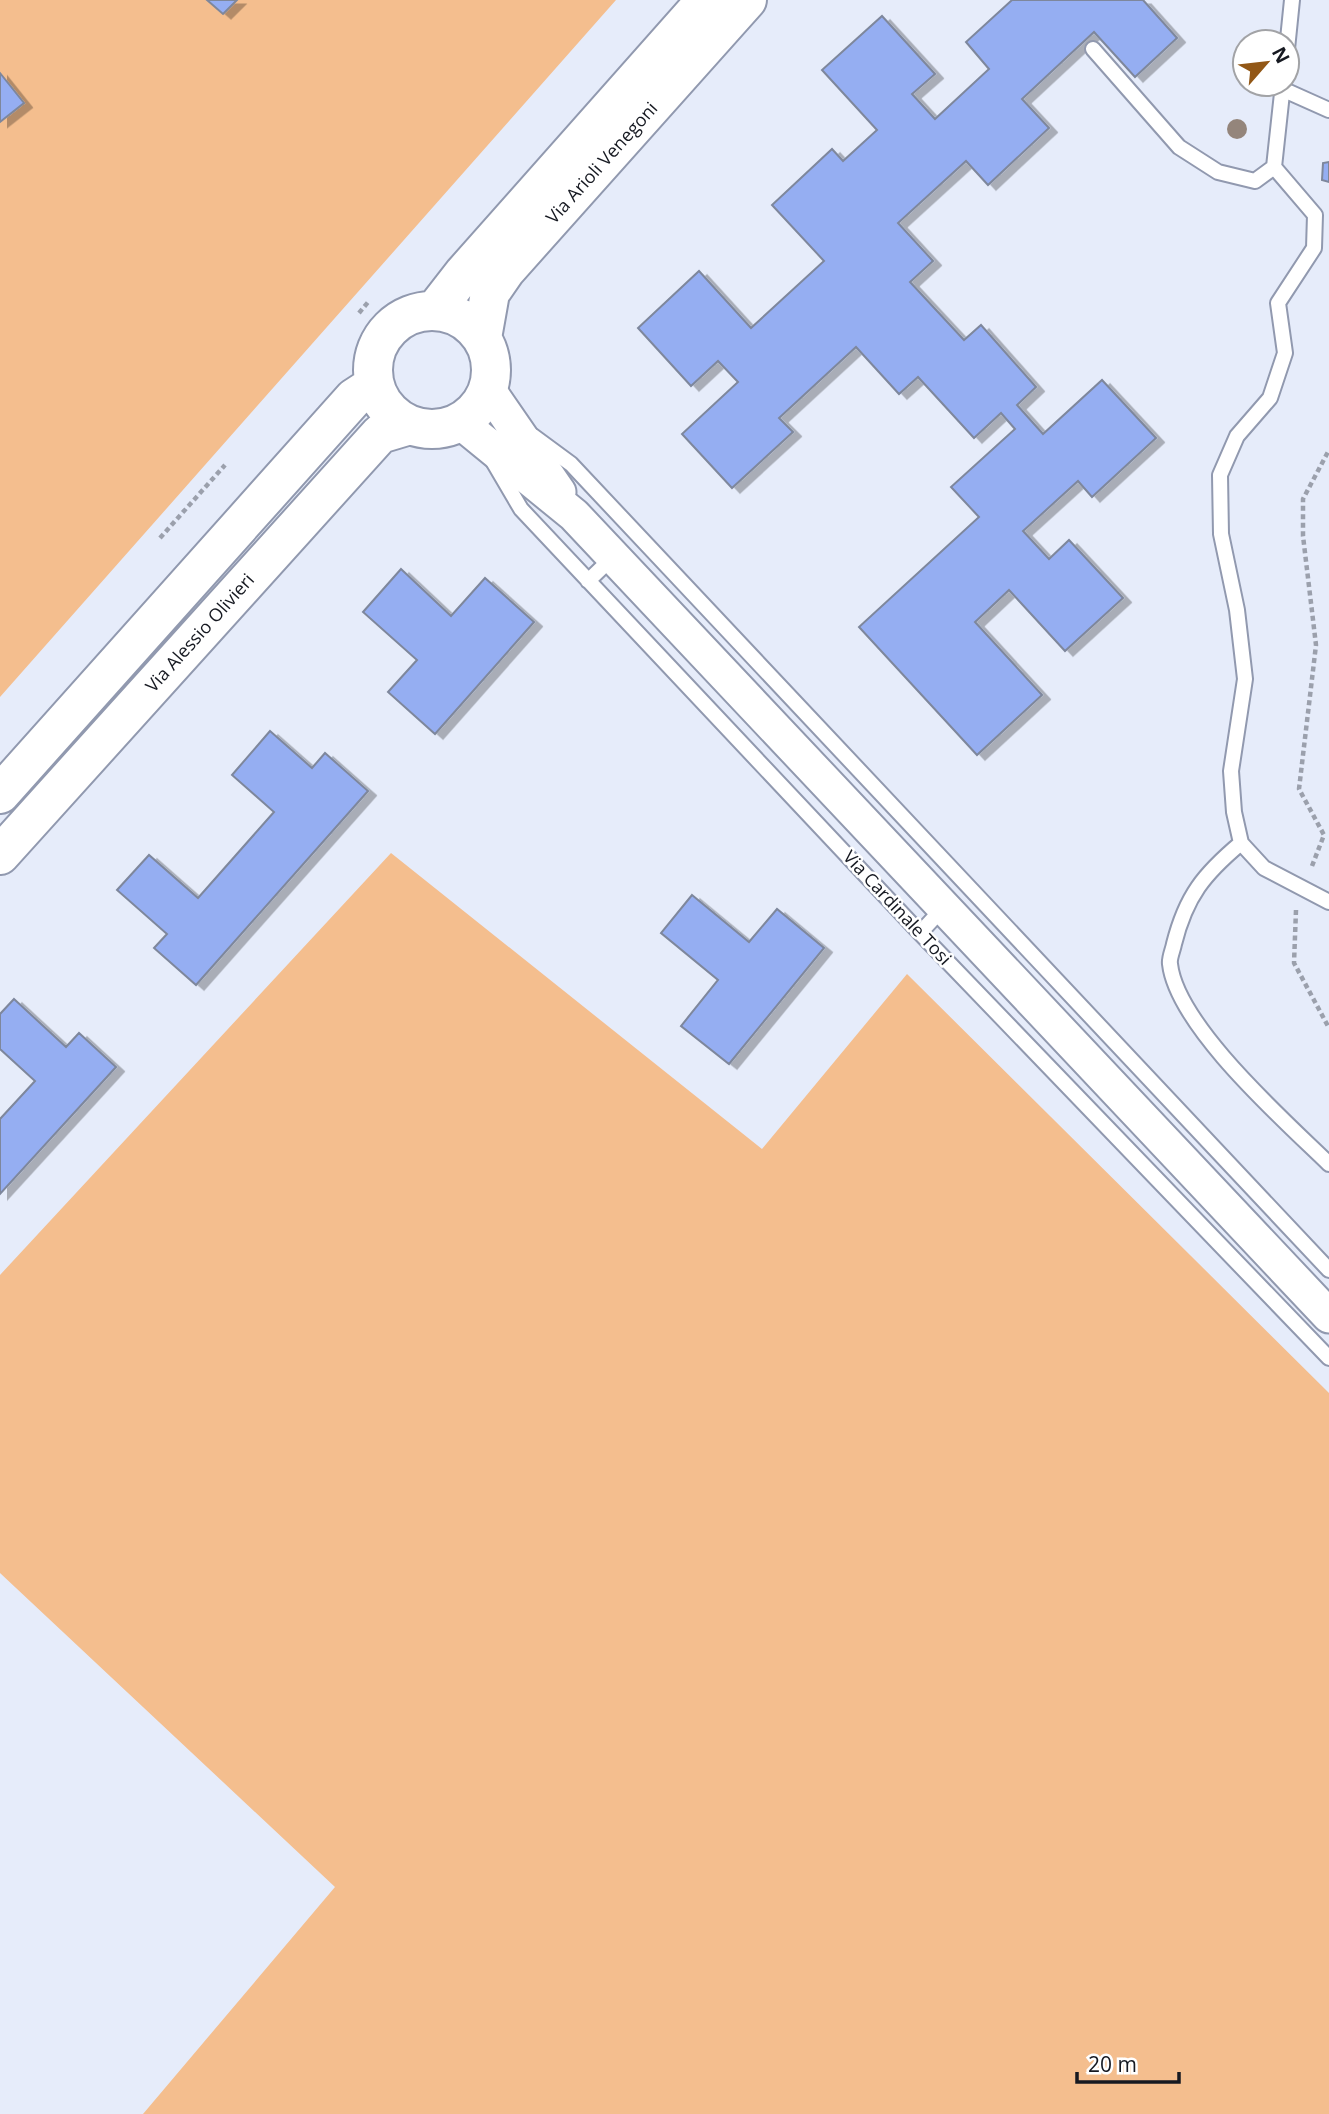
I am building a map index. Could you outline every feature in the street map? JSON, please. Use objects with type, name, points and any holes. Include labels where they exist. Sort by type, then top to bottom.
[{"type":"main road","name":"Via Arioli Venegoni","points":[[436,309],[464,273],[706,0]]},
{"type":"main road","name":"Via Arioli Venegoni","points":[[482,338],[490,293],[506,270],[747,0]]},
{"type":"main road","points":[[410,425],[399,420],[381,401],[374,385],[373,357],[380,340],[409,314],[436,309],[468,323],[482,338],[491,363],[499,404],[477,408],[471,433]]},
{"type":"main road","points":[[0,794],[354,398],[374,385]]},
{"type":"main road","name":"Via Alessio Olivieri","points":[[0,855],[380,434],[410,425],[471,433]]},
{"type":"street","name":"Via Cardinale Tosi","points":[[499,404],[574,515]]},
{"type":"street","name":"Via Cardinale Tosi","points":[[471,433],[574,515],[614,556],[1329,1316]]},
{"type":"lane","points":[[1289,28],[1292,0]]},
{"type":"lane","points":[[1093,49],[1179,147],[1218,172],[1255,181],[1274,167]]},
{"type":"lane","points":[[1301,96],[1329,110]]},
{"type":"lane","points":[[1282,98],[1274,167],[1315,215],[1314,248],[1278,303],[1285,353],[1270,398],[1237,436],[1220,475],[1221,534],[1237,610],[1245,679],[1231,771],[1241,843],[1264,868],[1329,902]]},
{"type":"lane","points":[[499,404],[571,464],[1329,1270]]},
{"type":"lane","name":"Via Cardinale Tosi","points":[[471,433],[521,509],[920,933],[1329,1358]]},
{"type":"lane","points":[[588,581],[614,556]]},
{"type":"lane","points":[[1241,843],[1210,869],[1182,912],[1170,964],[1186,1007],[1222,1056],[1329,1164]]},
{"type":"lane","points":[[920,933],[944,907]]},
{"type":"path","points":[[359,313],[369,301]]},
{"type":"path","points":[[1329,450],[1303,499],[1303,536],[1316,645],[1298,789],[1324,835],[1296,902],[1294,963],[1329,1028]]},
{"type":"path","points":[[160,538],[225,465]]},
{"type":"shaded area","points":[[0,0],[616,0],[0,697]]},
{"type":"shaded area","points":[[391,853],[762,1149],[907,974],[1329,1393],[1329,2114],[143,2114],[335,1887],[0,1573],[0,1275]]},
{"type":"building","points":[[207,0],[237,0],[223,14]]},
{"type":"building","points":[[1012,0],[1143,0],[1177,38],[1135,77],[1094,32],[1022,99],[1049,128],[988,185],[966,161],[898,223],[933,261],[910,282],[964,340],[981,325],[1036,387],[1017,405],[1043,434],[1102,380],[1156,438],[1092,497],[1078,481],[1023,531],[1049,559],[1069,540],[1123,598],[1065,651],[1009,590],[975,622],[1042,695],[977,755],[859,627],[979,517],[951,487],[1015,429],[1001,413],[974,438],[918,377],[899,394],[856,347],[779,418],[793,432],[732,488],[682,434],[738,382],[718,361],[691,386],[638,328],[699,271],[751,328],[824,261],[772,205],[832,149],[843,161],[877,130],[822,70],[882,16],[935,74],[912,94],[935,119],[989,69],[966,42]]},
{"type":"building","points":[[0,73],[24,103],[0,122]]},
{"type":"building","points":[[1329,162],[1329,182],[1322,180],[1323,163]]},
{"type":"building","points":[[401,569],[451,616],[485,578],[534,622],[435,734],[388,692],[417,660],[363,612]]},
{"type":"building","points":[[270,731],[312,768],[325,753],[368,791],[196,985],[154,948],[167,934],[117,890],[149,855],[198,898],[274,812],[232,775]]},
{"type":"building","points":[[692,895],[749,942],[777,909],[824,948],[729,1064],[681,1026],[718,980],[661,933]]},
{"type":"building","points":[[14,999],[66,1047],[79,1033],[116,1067],[0,1194],[0,1119],[35,1081],[0,1049],[0,1014]]}]
